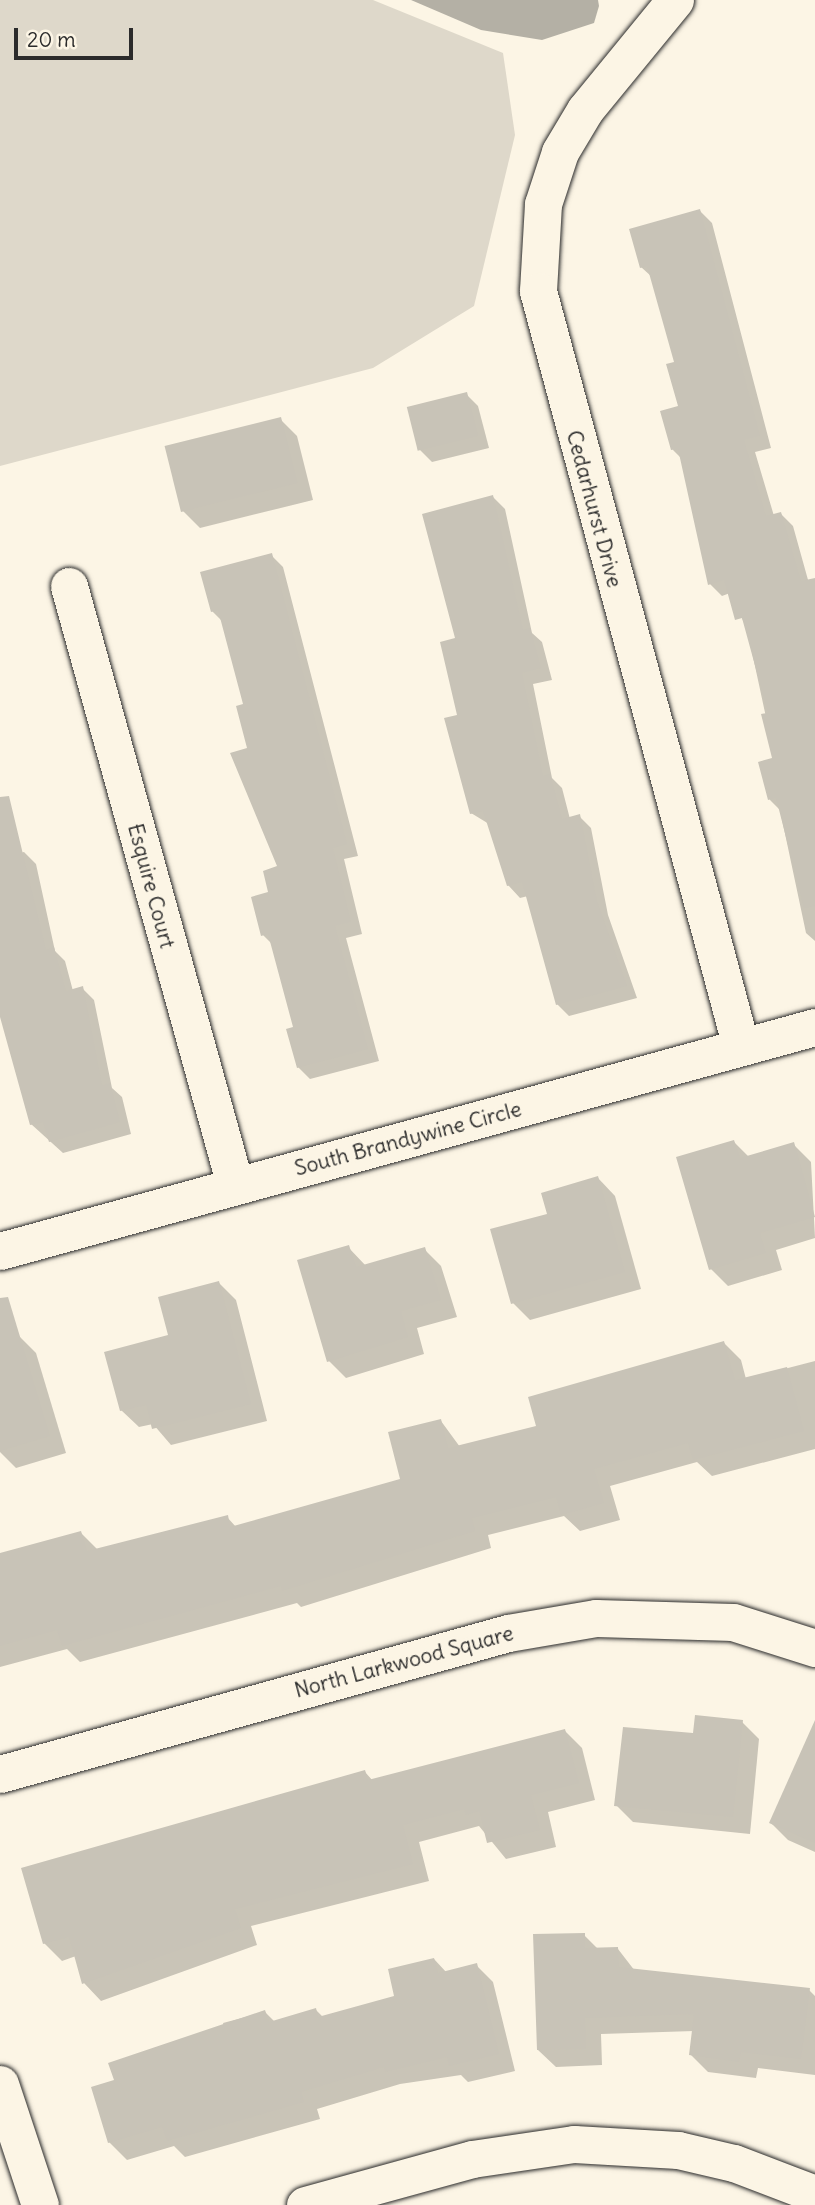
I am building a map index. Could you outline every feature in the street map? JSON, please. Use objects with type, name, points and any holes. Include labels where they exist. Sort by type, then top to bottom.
[{"type":"street","name":"Cedarhurst Drive","points":[[675,0],[585,110],[561,152],[543,204],[538,291],[741,1047]]},
{"type":"street","name":"Esquire Court","points":[[69,586],[235,1185]]},
{"type":"street","name":"South Brandywine Circle","points":[[0,1251],[815,1027]]},
{"type":"street","name":"North Larkwood Square","points":[[0,1774],[508,1633],[596,1618],[699,1618],[815,1648]]},
{"type":"street","points":[[0,2084],[40,2205]]},
{"type":"street","points":[[305,2205],[472,2159],[574,2144],[678,2150],[734,2162],[815,2194]]},
{"type":"shaded area","points":[[0,0],[373,0],[503,53],[515,135],[474,306],[373,368],[0,466]]},
{"type":"shaded area","points":[[411,0],[598,0],[599,6],[594,23],[542,40],[481,30]]},
{"type":"building","points":[[700,209],[760,436],[744,440],[766,516],[781,512],[801,581],[815,578],[815,906],[804,908],[776,798],[768,800],[758,762],[772,758],[761,714],[768,713],[742,618],[735,620],[724,580],[708,585],[678,449],[671,450],[660,411],[678,406],[666,364],[674,362],[647,266],[640,268],[629,229]]},
{"type":"building","points":[[467,392],[478,436],[418,451],[407,407]]},
{"type":"building","points":[[281,417],[297,483],[181,512],[165,446]]},
{"type":"building","points":[[493,495],[523,630],[530,628],[541,668],[522,673],[543,776],[550,774],[562,819],[580,814],[597,901],[627,986],[556,1005],[522,882],[507,886],[483,811],[470,814],[444,718],[457,715],[440,642],[455,638],[422,514]]},
{"type":"building","points":[[272,553],[347,844],[333,848],[351,922],[335,926],[368,1049],[297,1068],[286,1029],[293,1027],[268,934],[261,936],[251,897],[268,892],[263,871],[277,866],[230,753],[247,748],[236,706],[243,704],[218,610],[211,612],[200,572]]},
{"type":"building","points":[[9,796],[46,950],[54,947],[66,991],[83,986],[102,1085],[110,1083],[120,1122],[49,1142],[43,1122],[30,1125],[0,1017],[0,797]]},
{"type":"building","points":[[734,1140],[740,1158],[794,1142],[815,1217],[760,1233],[766,1253],[709,1270],[676,1157]]},
{"type":"building","points":[[598,1176],[625,1272],[511,1304],[490,1229],[547,1214],[541,1193]]},
{"type":"building","points":[[349,1245],[356,1267],[425,1247],[441,1300],[401,1311],[408,1337],[327,1362],[297,1260]]},
{"type":"building","points":[[219,1281],[251,1404],[152,1429],[146,1405],[120,1411],[104,1352],[168,1335],[158,1297]]},
{"type":"building","points":[[8,1297],[50,1436],[0,1451],[0,1298]]},
{"type":"building","points":[[724,1341],[735,1380],[787,1367],[804,1431],[693,1460],[688,1443],[594,1469],[604,1503],[561,1515],[556,1497],[472,1518],[475,1531],[282,1591],[281,1586],[62,1646],[57,1630],[0,1646],[0,1553],[81,1531],[87,1551],[228,1515],[230,1527],[400,1479],[388,1432],[441,1419],[448,1448],[536,1426],[528,1397]]},
{"type":"building","points":[[695,1715],[743,1720],[733,1817],[614,1806],[623,1727],[693,1733]]},
{"type":"building","points":[[815,1720],[815,1843],[769,1823]]},
{"type":"building","points":[[565,1729],[579,1783],[531,1795],[540,1830],[487,1843],[479,1811],[466,1815],[464,1809],[403,1825],[413,1864],[235,1909],[241,1928],[82,1984],[69,1937],[43,1944],[21,1868],[365,1770],[368,1780]]},
{"type":"building","points":[[585,1933],[585,1948],[618,1947],[619,1967],[810,1988],[801,2059],[741,2052],[739,2062],[689,2055],[694,2014],[585,2018],[586,2049],[537,2050],[533,1934]]},
{"type":"building","points":[[434,1958],[438,1973],[477,1963],[499,2054],[449,2066],[447,2057],[385,2072],[384,2067],[301,2092],[304,2102],[167,2141],[162,2127],[108,2143],[91,2087],[114,2080],[108,2063],[265,2010],[269,2022],[316,2008],[318,2017],[394,1996],[388,1969]]}]
